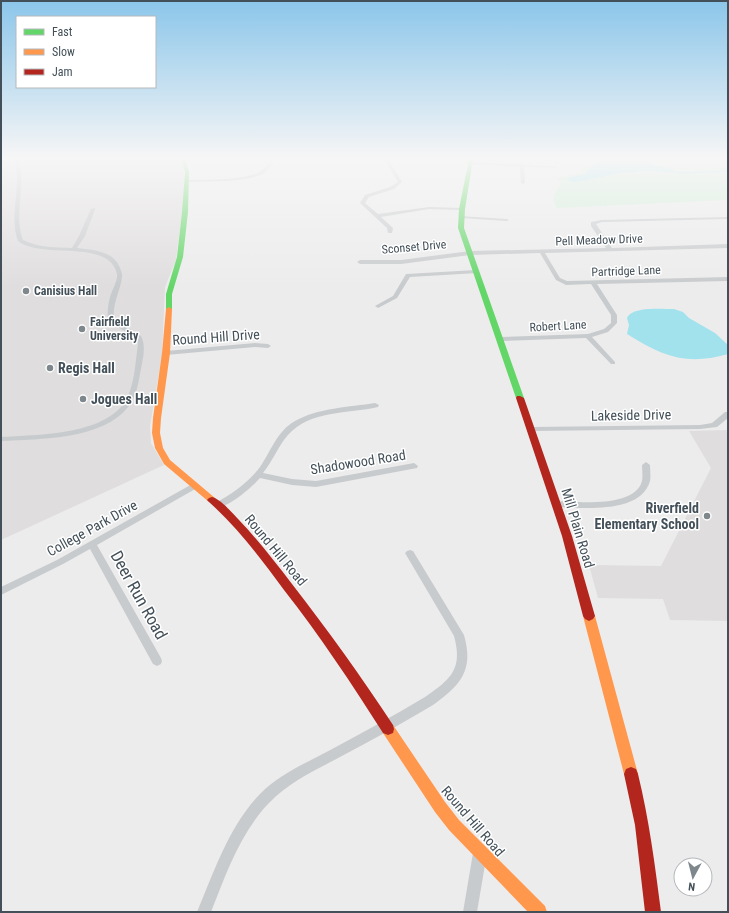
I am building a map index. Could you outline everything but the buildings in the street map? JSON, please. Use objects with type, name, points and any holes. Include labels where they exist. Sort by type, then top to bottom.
[{"type":"main road","name":"Round Hill Road","points":[[185,202],[181,250],[169,294],[166,353],[157,418],[157,441],[167,462],[218,505],[256,547],[301,603],[344,662],[440,807],[480,852],[539,912]]},
{"type":"main road","name":"Mill Plain Road","points":[[464,202],[461,228],[558,504],[631,770],[645,837],[655,911]]},
{"type":"street","points":[[1,439],[72,433],[102,423],[121,411],[127,404],[133,386],[141,344],[139,337],[112,321],[110,315],[111,305],[120,275],[113,261],[101,255],[74,249],[34,247],[21,241],[16,229],[17,202]]},
{"type":"street","points":[[363,202],[362,204],[390,228],[390,232]]},
{"type":"street","points":[[377,216],[429,208],[508,220]]},
{"type":"street","points":[[74,249],[82,236],[93,209]]},
{"type":"street","points":[[610,249],[593,223],[602,221],[728,218]]},
{"type":"street","name":"Pell Meadow Drive","points":[[470,253],[728,246]]},
{"type":"street","name":"Partridge Lane","points":[[542,252],[557,277],[561,281],[572,283],[728,279]]},
{"type":"street","name":"Sconset Drive","points":[[360,262],[401,262],[470,253]]},
{"type":"street","points":[[378,306],[395,297],[408,275],[476,272]]},
{"type":"street","name":"Robert Lane","points":[[500,339],[588,336],[605,331],[613,325],[615,320],[614,315],[593,283]]},
{"type":"street","points":[[588,336],[613,363]]},
{"type":"street","name":"Round Hill Drive","points":[[166,353],[255,345],[268,346]]},
{"type":"street","points":[[218,505],[240,492],[258,475],[283,436],[296,424],[313,417],[374,405]]},
{"type":"street","name":"Lakeside Drive","points":[[531,429],[700,427],[714,425],[728,414]]},
{"type":"street","points":[[558,504],[613,503],[630,500],[638,495],[647,483],[648,475],[646,465]]},
{"type":"street","name":"Shadowood Road","points":[[258,475],[290,482],[318,484],[414,466]]},
{"type":"street","name":"College Park Drive","points":[[1,591],[92,545],[194,486]]},
{"type":"street","name":"Deer Run Road","points":[[92,545],[157,661]]},
{"type":"street","points":[[204,912],[236,841],[255,810],[264,799],[291,777],[386,726],[446,690],[456,679],[464,655],[463,645],[459,635],[410,553]]},
{"type":"street","points":[[470,912],[480,852]]},
{"type":"shaded area","name":"Fairfield University","points":[[1,202],[184,202],[176,260],[165,287],[162,355],[150,426],[151,443],[164,465],[1,540]]},
{"type":"shaded area","name":"Riverfield Elementary School","points":[[728,430],[728,621],[670,620],[663,599],[598,598],[589,565],[661,566],[711,468],[689,431]]},
{"type":"green space","points":[[554,202],[694,202],[557,208]]},
{"type":"water","points":[[648,309],[674,309],[683,312],[689,318],[715,333],[728,345],[728,354],[699,359],[675,357],[652,348],[627,334],[629,325],[627,318],[630,314]]},
{"type":"traffic: fast","points":[[169,309],[169,294],[180,257],[186,202]]},
{"type":"traffic: fast","points":[[463,202],[461,228],[520,398]]},
{"type":"traffic: slow","points":[[169,309],[166,353],[157,418],[156,433],[159,448],[167,462],[212,500]]},
{"type":"traffic: slow","points":[[589,616],[631,774]]},
{"type":"traffic: slow","points":[[388,729],[440,807],[454,825],[539,912]]},
{"type":"traffic: jam","points":[[520,398],[567,536],[589,616]]},
{"type":"traffic: jam","points":[[212,500],[231,517],[264,555],[335,651],[388,729]]},
{"type":"traffic: jam","points":[[631,774],[642,825],[653,912]]},
{"type":"place","name":"Canisius Hall","points":[[26,291]]},
{"type":"place","name":"Fairfield University","points":[[82,329]]},
{"type":"place","name":"Regis Hall","points":[[50,368]]},
{"type":"place","name":"Jogues Hall","points":[[83,399]]},
{"type":"place","name":"Riverfield Elementary School","points":[[707,516]]}]
